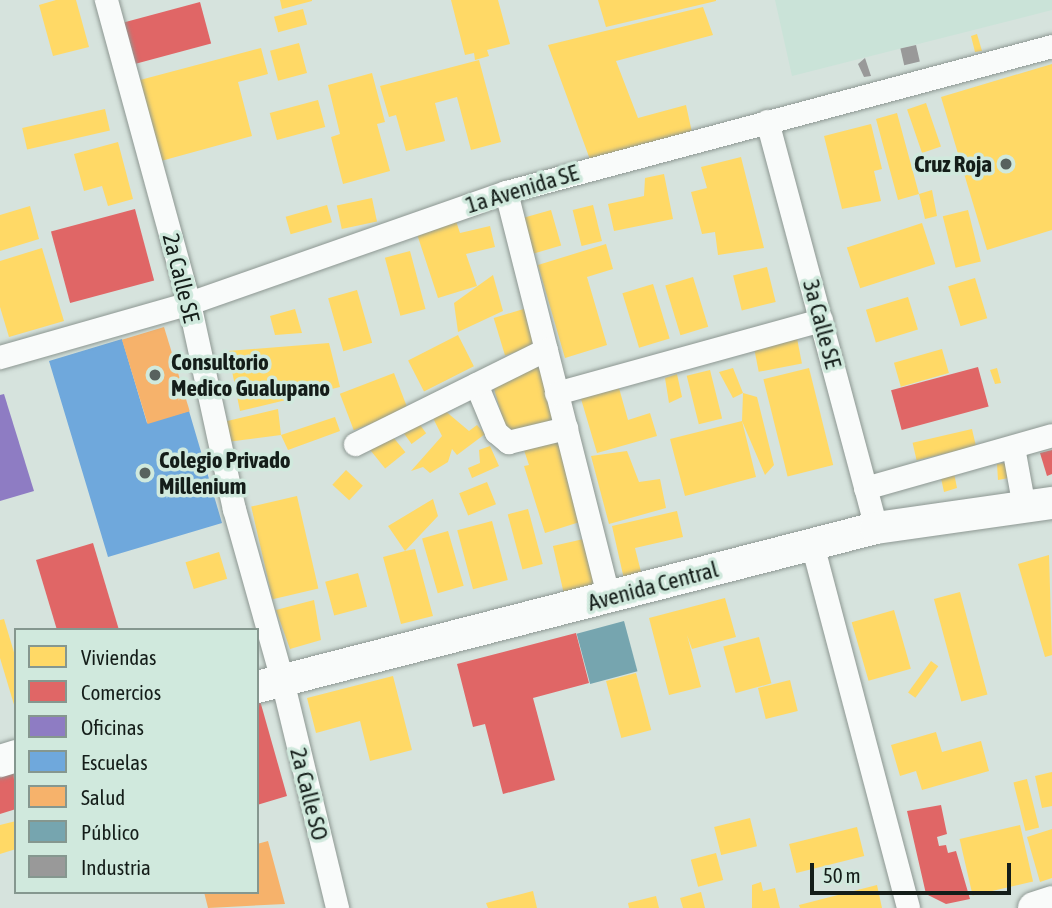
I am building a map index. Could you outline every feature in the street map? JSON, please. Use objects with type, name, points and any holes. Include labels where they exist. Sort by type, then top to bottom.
[{"type":"main road","name":"Avenida Central","points":[[270,684],[609,599],[876,528],[1038,505]]},
{"type":"main road","points":[[1034,908],[1052,902]]},
{"type":"street","name":"2a Calle SE","points":[[106,0],[189,303],[258,628]]},
{"type":"street","name":"1a Avenida SE","points":[[0,357],[189,303],[506,192],[1052,46]]},
{"type":"street","name":"3a Calle SE","points":[[768,121],[876,528]]},
{"type":"street","points":[[506,192],[609,599]]},
{"type":"street","points":[[556,393],[821,320]]},
{"type":"street","points":[[355,444],[546,349]]},
{"type":"street","points":[[476,384],[496,432],[508,442],[566,428]]},
{"type":"street","points":[[865,488],[1052,435]]},
{"type":"street","points":[[1013,447],[1038,505]]},
{"type":"street","points":[[812,544],[908,908]]},
{"type":"street","name":"2a Calle SE","points":[[259,631],[270,684]]},
{"type":"street","name":"2a Calle SO","points":[[270,684],[337,908]]},
{"type":"shaded area","points":[[775,0],[1052,0],[1052,10],[792,76]]},
{"type":"building: Viviendas","points":[[56,0],[76,0],[89,47],[53,56],[39,5]]},
{"type":"building: Viviendas","points":[[280,0],[312,0],[312,1],[282,9]]},
{"type":"building: Viviendas","points":[[451,0],[498,0],[510,44],[487,50],[489,56],[475,60],[474,53],[465,55]]},
{"type":"building: Viviendas","points":[[598,0],[716,0],[716,1],[606,27]]},
{"type":"building: Viviendas","points":[[703,7],[713,35],[616,61],[638,118],[686,105],[693,137],[592,165],[548,45]]},
{"type":"building: Viviendas","points":[[303,9],[307,24],[278,32],[274,17]]},
{"type":"building: Viviendas","points":[[977,34],[982,51],[975,52],[971,36]]},
{"type":"building: Viviendas","points":[[299,43],[307,73],[278,81],[270,51]]},
{"type":"building: Viviendas","points":[[261,48],[268,74],[238,82],[252,136],[161,161],[140,80]]},
{"type":"building: Viviendas","points":[[479,60],[501,142],[471,150],[457,97],[435,103],[445,141],[406,151],[396,115],[389,117],[380,86]]},
{"type":"building: Viviendas","name":"Cruz Roja","points":[[1052,64],[1052,230],[987,250],[941,97]]},
{"type":"building: Viviendas","points":[[372,73],[385,122],[377,124],[390,171],[343,184],[331,137],[340,134],[328,85]]},
{"type":"building: Viviendas","points":[[318,100],[325,127],[277,140],[270,113]]},
{"type":"building: Viviendas","points":[[926,103],[941,146],[922,153],[907,110]]},
{"type":"building: Viviendas","points":[[105,109],[110,130],[27,150],[22,128]]},
{"type":"building: Viviendas","points":[[897,113],[919,194],[898,200],[876,119]]},
{"type":"building: Viviendas","points":[[871,124],[882,169],[874,171],[881,201],[842,209],[824,136]]},
{"type":"building: Viviendas","points":[[118,142],[133,199],[108,206],[102,186],[84,191],[74,154]]},
{"type":"building: Viviendas","points":[[741,157],[764,248],[718,255],[715,232],[702,234],[691,192],[707,188],[701,167]]},
{"type":"building: Viviendas","points":[[664,174],[673,219],[614,231],[608,204],[644,196],[645,178]]},
{"type":"building: Viviendas","points":[[932,190],[937,216],[925,219],[919,194]]},
{"type":"building: Viviendas","points":[[372,198],[377,221],[342,229],[337,205]]},
{"type":"building: Viviendas","points":[[327,205],[332,222],[291,234],[286,217]]},
{"type":"building: Viviendas","points":[[593,205],[602,241],[582,246],[573,210]]},
{"type":"building: Viviendas","points":[[30,206],[39,239],[0,251],[0,215]]},
{"type":"building: Viviendas","points":[[551,210],[561,246],[530,254],[520,219]]},
{"type":"building: Viviendas","points":[[968,210],[981,261],[956,268],[943,216]]},
{"type":"building: Viviendas","points":[[455,218],[460,233],[490,226],[495,247],[466,254],[477,286],[438,298],[416,231]]},
{"type":"building: Viviendas","points":[[922,223],[935,264],[860,288],[847,247]]},
{"type":"building: Viviendas","points":[[606,244],[613,269],[587,277],[607,345],[565,358],[538,265]]},
{"type":"building: Viviendas","points":[[42,248],[64,321],[9,337],[0,307],[0,261]]},
{"type":"building: Viviendas","points":[[410,251],[426,309],[400,316],[385,258]]},
{"type":"building: Viviendas","points":[[767,267],[776,302],[742,310],[733,275]]},
{"type":"building: Viviendas","points":[[493,275],[503,311],[458,332],[454,303]]},
{"type":"building: Viviendas","points":[[693,277],[708,327],[680,335],[665,285]]},
{"type":"building: Viviendas","points":[[975,278],[987,318],[961,326],[948,286]]},
{"type":"building: Viviendas","points":[[653,284],[670,339],[639,348],[622,293]]},
{"type":"building: Viviendas","points":[[357,290],[372,343],[343,351],[328,298]]},
{"type":"building: Viviendas","points":[[908,297],[918,330],[876,342],[866,310]]},
{"type":"building: Viviendas","points":[[530,307],[541,344],[505,355],[494,318]]},
{"type":"building: Viviendas","points":[[295,309],[302,333],[275,335],[270,316]]},
{"type":"building: Viviendas","points":[[796,333],[802,363],[759,372],[753,341]]},
{"type":"building: Viviendas","points":[[458,335],[474,366],[424,392],[408,360]]},
{"type":"building: Viviendas","points":[[329,343],[340,387],[240,411],[228,351]]},
{"type":"building: Viviendas","points":[[942,349],[949,373],[901,387],[894,363]]},
{"type":"building: Viviendas","points":[[542,360],[559,420],[507,434],[490,375]]},
{"type":"building: Viviendas","points":[[733,368],[743,393],[733,398],[719,372]]},
{"type":"building: Viviendas","points":[[809,368],[833,465],[788,476],[763,379]]},
{"type":"building: Viviendas","points":[[997,368],[1001,383],[995,384],[990,370]]},
{"type":"building: Viviendas","points":[[710,370],[722,419],[699,424],[687,376]]},
{"type":"building: Viviendas","points":[[394,373],[408,409],[354,430],[340,394]]},
{"type":"building: Viviendas","points":[[677,374],[682,397],[669,403],[665,378]]},
{"type":"building: Viviendas","points":[[617,381],[628,420],[650,413],[657,436],[597,453],[579,392]]},
{"type":"building: Viviendas","points":[[743,393],[757,397],[774,465],[765,475],[742,421]]},
{"type":"building: Viviendas","points":[[437,404],[469,431],[477,425],[485,434],[457,455],[452,449],[448,462],[430,473],[423,467],[411,471],[442,436],[432,416]]},
{"type":"building: Viviendas","points":[[278,409],[281,435],[227,442],[223,422]]},
{"type":"building: Viviendas","points":[[335,417],[340,431],[288,450],[281,435]]},
{"type":"building: Viviendas","points":[[415,418],[426,433],[412,444],[400,429]]},
{"type":"building: Viviendas","points":[[742,421],[756,477],[685,496],[670,439]]},
{"type":"building: Viviendas","points":[[972,429],[976,447],[917,460],[913,443]]},
{"type":"building: Viviendas","points":[[389,432],[405,452],[385,469],[369,448]]},
{"type":"building: Viviendas","points":[[560,439],[586,520],[545,533],[524,466],[529,465],[524,450]]},
{"type":"building: Viviendas","points":[[490,446],[499,466],[472,478],[468,468],[480,463],[479,450]]},
{"type":"building: Viviendas","points":[[627,451],[639,482],[660,479],[666,508],[609,524],[591,456]]},
{"type":"building: Viviendas","points":[[1011,462],[1014,477],[998,480],[997,464]]},
{"type":"building: Viviendas","points":[[346,470],[363,486],[349,500],[332,485]]},
{"type":"building: Viviendas","points":[[954,473],[957,488],[944,492],[941,478]]},
{"type":"building: Viviendas","points":[[487,482],[496,504],[468,515],[459,493]]},
{"type":"building: Viviendas","points":[[297,496],[318,589],[273,599],[251,507]]},
{"type":"building: Viviendas","points":[[433,499],[438,516],[405,551],[388,526]]},
{"type":"building: Viviendas","points":[[528,509],[543,564],[522,569],[508,514]]},
{"type":"building: Viviendas","points":[[677,511],[683,537],[635,548],[644,584],[626,588],[612,526]]},
{"type":"building: Viviendas","points":[[492,521],[508,580],[473,589],[457,530]]},
{"type":"building: Viviendas","points":[[448,531],[464,586],[438,593],[422,538]]},
{"type":"building: Viviendas","points":[[588,538],[600,591],[565,599],[553,546]]},
{"type":"building: Viviendas","points":[[415,549],[433,616],[401,624],[383,557]]},
{"type":"building: Viviendas","points":[[219,552],[227,579],[194,589],[186,562]]},
{"type":"building: Viviendas","points":[[1049,555],[1052,655],[1045,657],[1018,564]]},
{"type":"building: Viviendas","points":[[358,573],[367,607],[334,616],[325,582]]},
{"type":"building: Viviendas","points":[[960,592],[987,694],[961,701],[934,599]]},
{"type":"building: Viviendas","points":[[725,598],[736,637],[692,649],[687,635],[701,687],[669,695],[649,618]]},
{"type":"building: Viviendas","points":[[314,600],[321,640],[290,649],[276,610]]},
{"type":"building: Viviendas","points":[[894,610],[911,669],[869,681],[852,622]]},
{"type":"building: Viviendas","points":[[4,619],[14,652],[14,705],[0,658],[0,620]]},
{"type":"building: Viviendas","points":[[759,637],[771,683],[736,693],[723,647]]},
{"type":"building: Viviendas","points":[[931,661],[938,666],[915,698],[908,693]]},
{"type":"building: Viviendas","points":[[636,673],[651,730],[621,738],[606,681]]},
{"type":"building: Viviendas","points":[[393,676],[412,750],[370,761],[360,721],[316,733],[307,698]]},
{"type":"building: Viviendas","points":[[790,680],[798,711],[766,719],[758,688]]},
{"type":"building: Viviendas","points":[[936,732],[942,752],[981,741],[989,771],[922,790],[916,771],[900,776],[891,745]]},
{"type":"building: Viviendas","points":[[1052,772],[1052,806],[1042,808],[1035,776]]},
{"type":"building: Viviendas","points":[[1027,779],[1039,828],[1026,831],[1013,782]]},
{"type":"building: Viviendas","points":[[750,818],[757,846],[721,855],[714,827]]},
{"type":"building: Viviendas","points":[[14,822],[14,850],[0,854],[0,825]]},
{"type":"building: Viviendas","points":[[1020,825],[1033,882],[973,895],[960,839]]},
{"type":"building: Viviendas","points":[[857,827],[864,856],[796,873],[789,844]]},
{"type":"building: Viviendas","points":[[1052,829],[1052,878],[1040,882],[1027,837]]},
{"type":"building: Viviendas","points":[[716,853],[723,880],[698,887],[691,860]]},
{"type":"building: Viviendas","points":[[761,882],[763,891],[775,888],[780,908],[752,908],[752,885]]},
{"type":"building: Viviendas","points":[[877,885],[882,908],[800,908],[799,905]]},
{"type":"building: Viviendas","points":[[533,891],[537,908],[488,908],[486,903]]},
{"type":"building: Viviendas","points":[[701,892],[705,908],[683,908],[680,898]]},
{"type":"building: Viviendas","points":[[656,896],[659,908],[629,908],[628,903]]},
{"type":"building: Comercios","points":[[200,2],[211,44],[134,64],[123,23]]},
{"type":"building: Comercios","points":[[135,209],[154,280],[70,303],[51,232]]},
{"type":"building: Comercios","points":[[978,367],[989,407],[902,430],[891,390]]},
{"type":"building: Comercios","points":[[1052,450],[1052,474],[1047,476],[1040,453]]},
{"type":"building: Comercios","points":[[93,543],[118,628],[56,628],[36,560]]},
{"type":"building: Comercios","points":[[576,633],[589,683],[533,698],[555,780],[503,794],[485,724],[473,727],[457,664]]},
{"type":"building: Comercios","points":[[259,697],[287,796],[259,804]]},
{"type":"building: Comercios","points":[[13,765],[14,810],[0,814],[0,768]]},
{"type":"building: Comercios","points":[[941,805],[947,834],[937,837],[939,846],[946,845],[948,853],[956,851],[970,899],[946,904],[926,894],[907,811]]},
{"type":"building: Oficinas","points":[[4,394],[34,491],[0,501],[0,395]]},
{"type":"building: Escuelas","name":"Colegio Privado Millenium","points":[[122,339],[147,423],[189,411],[222,523],[108,557],[49,361]]},
{"type":"building: Salud","name":"Consultorio Medico Gualupano","points":[[164,327],[190,411],[148,424],[122,340]]},
{"type":"building: Salud","points":[[268,841],[285,904],[208,908],[204,894],[259,894],[259,843]]},
{"type":"building: Público","points":[[624,621],[637,671],[590,684],[577,634]]},
{"type":"building: Industria","points":[[916,45],[920,62],[904,65],[900,49]]},
{"type":"building: Industria","points":[[865,58],[871,76],[864,77],[858,64]]},
{"type":"place","name":"Cruz Roja","points":[[1006,164]]},
{"type":"place","name":"Consultorio Medico Gualupano","points":[[155,375]]},
{"type":"place","name":"Colegio Privado Millenium","points":[[145,473]]}]
